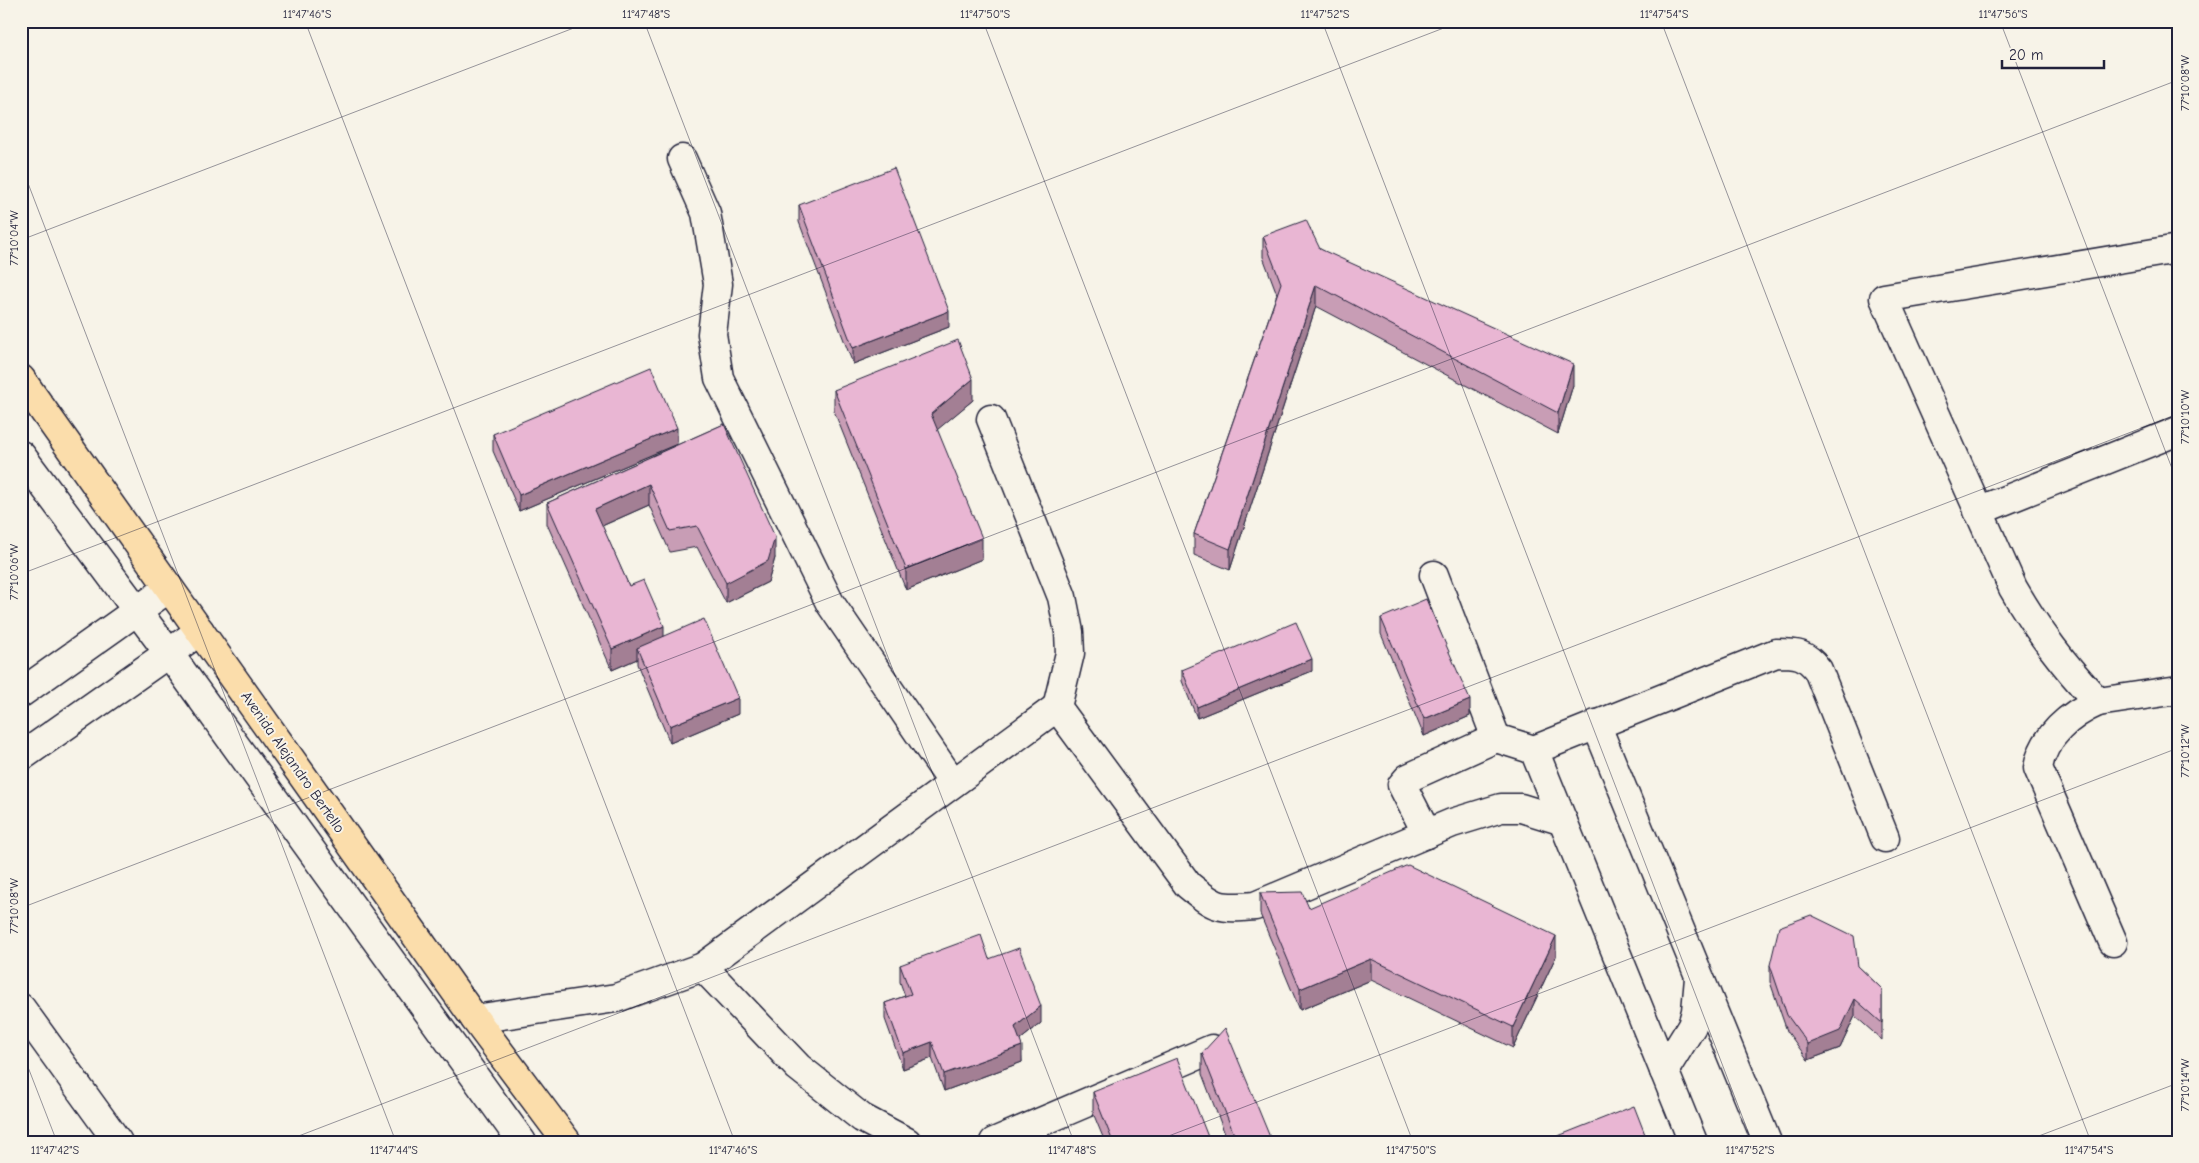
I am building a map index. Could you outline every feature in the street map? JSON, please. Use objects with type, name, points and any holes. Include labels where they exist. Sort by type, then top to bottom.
[{"type":"main road","name":"Avenida Alejandro Bertello","points":[[21,379],[475,1019],[567,1142]]},
{"type":"street","points":[[682,158],[706,213],[718,284],[712,334],[719,378],[830,603],[953,783]]},
{"type":"street","points":[[2098,702],[2057,658],[2033,624],[2013,588],[1884,298],[2178,248]]},
{"type":"street","points":[[475,1019],[616,998],[703,967],[1057,708],[1070,653],[1069,632],[1062,597],[992,419]]},
{"type":"street","points":[[1978,511],[2178,431]]},
{"type":"street","points":[[21,455],[136,612],[168,652],[522,1142]]},
{"type":"street","points":[[1434,575],[1496,738]]},
{"type":"street","points":[[21,693],[169,588]]},
{"type":"street","points":[[21,757],[200,631]]},
{"type":"street","points":[[1427,834],[1402,785],[1404,781],[1496,738],[1534,750],[1776,653],[1798,654],[1809,658],[1818,670],[1885,838]]},
{"type":"street","points":[[2113,942],[2038,768],[2040,754],[2050,738],[2080,710],[2098,702],[2178,690]]},
{"type":"street","points":[[1057,708],[1188,885],[1209,903],[1225,908],[1255,906],[1452,823],[1501,808],[1521,808],[1562,820]]},
{"type":"street","points":[[1596,724],[1767,1142]]},
{"type":"street","points":[[1534,750],[1693,1142]]},
{"type":"street","points":[[703,967],[798,1067],[862,1118],[907,1142]]},
{"type":"street","points":[[1664,1071],[1692,1026],[1696,1011],[1699,975]]},
{"type":"street","points":[[21,1008],[118,1142]]},
{"type":"street","points":[[994,1142],[1212,1049]]},
{"type":"building","points":[[894,168],[949,311],[853,348],[799,205]]},
{"type":"building","points":[[1306,220],[1320,249],[1573,364],[1558,413],[1316,285],[1230,549],[1194,534],[1281,283],[1263,236]]},
{"type":"building","points":[[958,340],[973,379],[931,414],[982,538],[906,569],[834,390]]},
{"type":"building","points":[[651,367],[677,428],[519,495],[493,434]]},
{"type":"building","points":[[724,424],[775,537],[768,561],[726,583],[697,526],[670,531],[649,484],[595,509],[629,586],[644,580],[664,626],[612,649],[547,503]]},
{"type":"building","points":[[1426,599],[1470,700],[1424,719],[1381,618]]},
{"type":"building","points":[[704,619],[738,698],[670,726],[637,648]]},
{"type":"building","points":[[1296,622],[1312,659],[1197,707],[1182,670]]},
{"type":"building","points":[[1408,865],[1556,936],[1513,1027],[1371,959],[1300,989],[1260,893],[1302,892],[1309,908]]},
{"type":"building","points":[[1811,915],[1854,936],[1858,966],[1882,989],[1882,1023],[1855,999],[1840,1031],[1808,1044],[1787,1015],[1770,965],[1779,927]]},
{"type":"building","points":[[981,935],[989,959],[1019,948],[1041,1006],[1015,1027],[1022,1046],[944,1074],[932,1042],[903,1053],[885,1003],[911,994],[900,965]]},
{"type":"building","points":[[1225,1028],[1272,1142],[1237,1142],[1202,1053]]},
{"type":"building","points":[[1177,1058],[1210,1142],[1113,1142],[1093,1092]]},
{"type":"building","points":[[1634,1106],[1648,1142],[1543,1142]]}]
